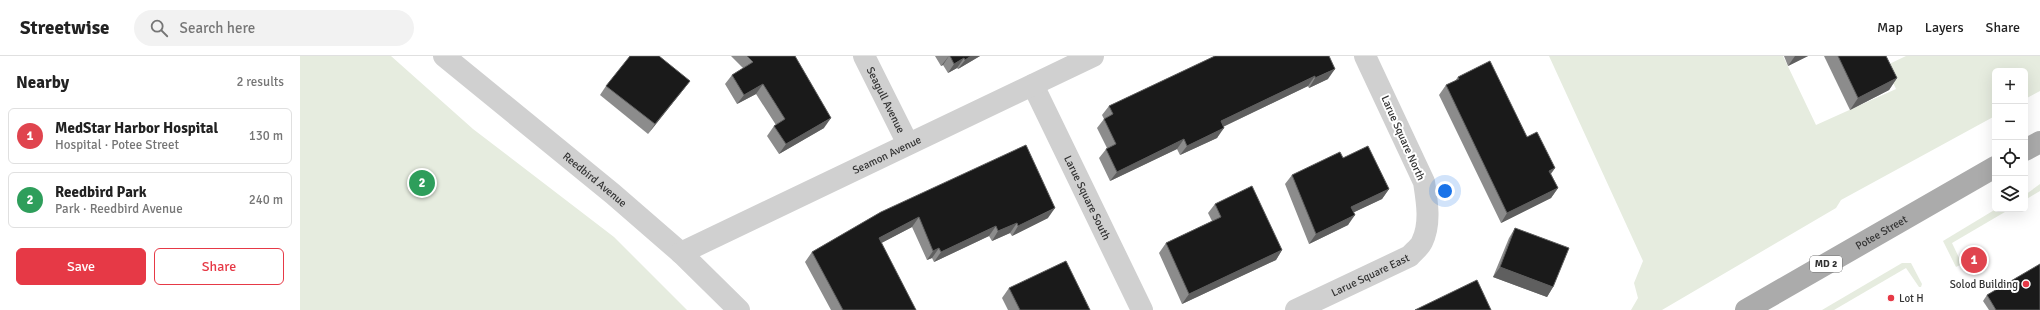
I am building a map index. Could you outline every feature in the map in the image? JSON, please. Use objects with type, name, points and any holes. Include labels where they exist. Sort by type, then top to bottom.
[{"type":"main road","points":[[2028,148],[2040,142]]},
{"type":"main road","name":"Potee Street","points":[[1746,310],[1992,170]]},
{"type":"street","name":"Reedbird Avenue","points":[[444,56],[613,194],[680,253],[739,310]]},
{"type":"street","name":"Seagull Avenue","points":[[864,56],[908,144]]},
{"type":"street","name":"Seamon Avenue","points":[[680,253],[1094,56]]},
{"type":"street","name":"Larue Square North","points":[[1365,56],[1424,182],[1427,201],[1427,223]]},
{"type":"street","name":"Larue Square South","points":[[1033,85],[1142,310]]},
{"type":"street","name":"Larue Square East","points":[[1296,310],[1410,256],[1422,242],[1427,223]]},
{"type":"shaded area","points":[[300,56],[391,56],[473,129],[614,237],[687,310],[300,310]]},
{"type":"shaded area","points":[[1549,56],[1783,56],[1816,125],[1896,89],[1885,66],[1906,56],[2040,56],[2040,91],[2028,97],[2028,68],[1992,68],[1992,118],[1841,200],[1836,208],[1662,310],[1631,310],[1638,298],[1634,283],[1643,261]]},
{"type":"shaded area","points":[[2040,184],[2040,191],[2028,198],[2028,193]]},
{"type":"shaded area","points":[[1992,211],[2005,212],[1952,243],[1962,264],[1956,267],[1943,241]]},
{"type":"shaded area","points":[[1902,263],[1911,263],[1922,284],[1921,287],[1919,287],[1906,268],[1834,310],[1822,310]]},
{"type":"building","points":[[630,56],[659,56],[690,81],[655,124],[606,86]]},
{"type":"building","points":[[747,56],[795,56],[831,118],[786,144],[774,126],[785,119],[763,84],[744,95],[732,75],[753,62]]},
{"type":"building","points":[[950,56],[971,56],[954,64]]},
{"type":"building","points":[[1215,56],[1329,56],[1335,69],[1315,78],[1315,76],[1221,121],[1224,128],[1187,146],[1184,139],[1117,172],[1106,149],[1116,144],[1104,119],[1113,114],[1109,106]]},
{"type":"building","points":[[1838,56],[1886,56],[1897,78],[1858,98]]},
{"type":"building","points":[[1490,61],[1527,137],[1537,132],[1555,168],[1549,171],[1558,188],[1507,213],[1446,85],[1459,79],[1458,77]]},
{"type":"building","points":[[1026,145],[1055,208],[1018,226],[1017,223],[998,231],[996,226],[941,252],[939,248],[933,251],[919,217],[879,238],[916,310],[843,310],[812,252],[881,212]]},
{"type":"building","points":[[1368,146],[1389,189],[1351,207],[1355,215],[1316,234],[1292,175],[1340,152],[1343,158]]},
{"type":"building","points":[[1252,186],[1282,250],[1189,294],[1166,243],[1221,217],[1215,204]]},
{"type":"building","points":[[1515,228],[1569,248],[1553,287],[1500,267]]},
{"type":"building","points":[[1066,261],[1090,310],[1020,310],[1009,288]]},
{"type":"building","name":"Solod Building","points":[[2040,264],[2040,310],[1996,310],[1987,295]]},
{"type":"building","points":[[1477,280],[1491,310],[1415,310]]},
{"type":"place","name":"Reedbird Park","points":[[422,183]]},
{"type":"place","name":"MedStar Harbor Hospital","points":[[1974,260]]},
{"type":"place","name":"Solod Building","points":[[2026,284]]},
{"type":"place","name":"Lot H","points":[[1891,298]]}]
